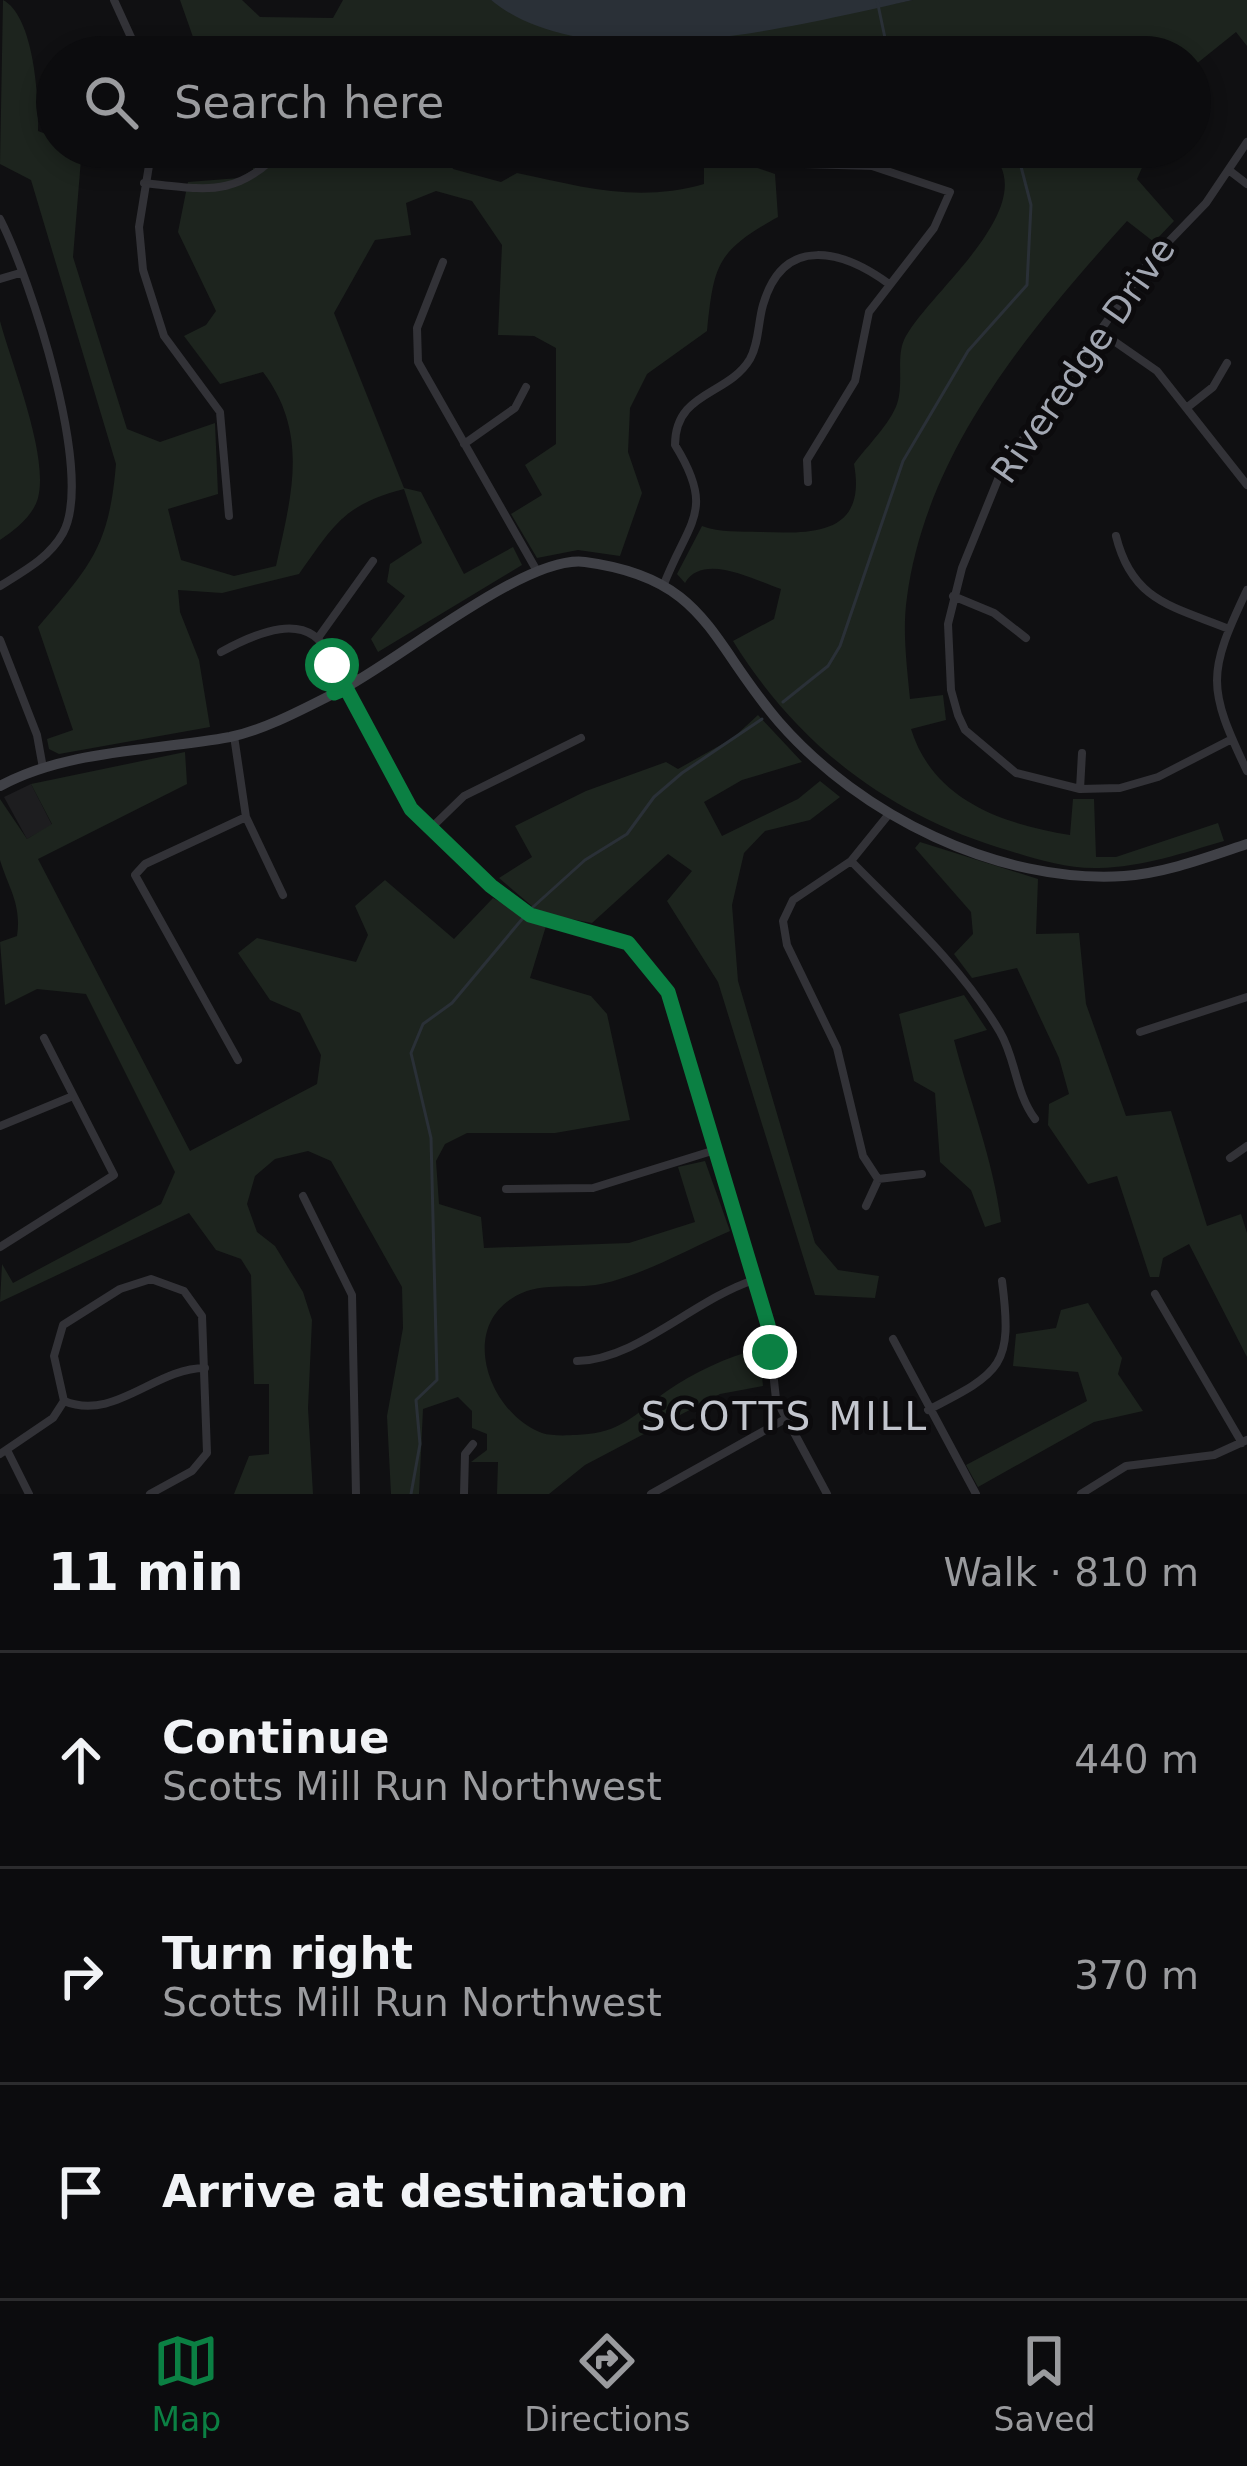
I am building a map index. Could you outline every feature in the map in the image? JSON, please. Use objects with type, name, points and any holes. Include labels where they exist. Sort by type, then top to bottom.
[{"type":"street","points":[[114,0],[130,36]]},
{"type":"street","name":"Riveredge Drive","points":[[1232,739],[1158,777],[1120,788],[1080,789],[1016,773],[965,730],[951,691],[952,596],[1003,467],[1156,252],[1230,171],[1247,142]]},
{"type":"street","points":[[147,168],[140,249],[151,302],[164,337],[220,412],[230,516]]},
{"type":"street","points":[[144,183],[232,187],[264,168]]},
{"type":"street","points":[[808,482],[807,460],[855,381],[868,312],[934,229],[950,192],[878,168]]},
{"type":"street","points":[[1230,171],[1247,184]]},
{"type":"street","points":[[0,219],[57,386],[75,498],[64,532],[40,561],[0,586]]},
{"type":"street","points":[[664,584],[696,513],[699,494],[697,480],[675,445],[680,418],[690,402],[752,356],[770,288],[785,269],[808,256],[832,253],[856,260],[889,284]]},
{"type":"street","points":[[443,262],[417,328],[418,362],[537,571]]},
{"type":"street","points":[[0,280],[20,273]]},
{"type":"street","points":[[1100,332],[1157,371],[1247,485]]},
{"type":"street","points":[[1189,406],[1213,387],[1227,363]]},
{"type":"street","points":[[464,444],[514,408],[526,387]]},
{"type":"street","points":[[1116,536],[1123,564],[1144,592],[1229,629]]},
{"type":"street","points":[[318,638],[373,561]]},
{"type":"street","points":[[0,786],[43,768],[234,736],[340,690],[537,571],[580,561],[664,584],[699,609],[756,694],[802,747],[834,778],[889,814],[1004,859],[1082,877],[1155,871],[1247,844]]},
{"type":"street","points":[[1247,590],[1214,672],[1215,695],[1247,771]]},
{"type":"street","points":[[952,596],[994,614],[1026,638]]},
{"type":"street","points":[[221,652],[280,628],[297,628],[318,638],[343,673],[359,679]]},
{"type":"street","points":[[0,640],[37,735],[43,768]]},
{"type":"street","points":[[331,658],[340,690],[411,809],[430,828],[517,907],[628,943],[668,992],[768,1325],[776,1399],[827,1494]]},
{"type":"street","points":[[234,736],[246,817],[283,895]]},
{"type":"street","points":[[430,828],[464,796],[580,738]]},
{"type":"street","points":[[1080,789],[1082,753]]},
{"type":"street","points":[[878,1180],[863,1156],[837,1048],[787,945],[783,921],[811,884],[851,861],[889,814]]},
{"type":"street","points":[[238,1060],[135,875],[145,864],[246,817]]},
{"type":"street","points":[[851,861],[968,987],[1003,1035],[1024,1104],[1035,1118]]},
{"type":"street","points":[[1140,1032],[1247,997]]},
{"type":"street","points":[[0,1246],[114,1175],[44,1038]]},
{"type":"street","points":[[0,1126],[73,1096]]},
{"type":"street","points":[[1231,1158],[1247,1146]]},
{"type":"street","points":[[506,1189],[593,1188],[712,1150]]},
{"type":"street","points":[[878,1180],[922,1174]]},
{"type":"street","points":[[866,1206],[878,1180]]},
{"type":"street","points":[[304,1196],[352,1295],[356,1494]]},
{"type":"street","points":[[577,1361],[602,1361],[631,1348],[695,1305],[754,1280]]},
{"type":"street","points":[[28,1494],[3,1452],[53,1418],[64,1401],[54,1356],[63,1325],[137,1281],[173,1283],[202,1316],[207,1453],[192,1471],[150,1494]]},
{"type":"street","points":[[928,1410],[998,1369],[1008,1340],[1002,1281]]},
{"type":"street","points":[[1081,1494],[1126,1466],[1202,1457],[1245,1442],[1155,1294]]},
{"type":"street","points":[[893,1339],[976,1494]]},
{"type":"street","points":[[64,1401],[100,1407],[168,1372],[205,1368]]},
{"type":"street","points":[[651,1494],[787,1418]]},
{"type":"street","points":[[464,1494],[466,1454],[473,1444]]},
{"type":"shaded area","points":[[3,0],[22,23],[36,79],[36,168],[80,168],[73,257],[127,429],[160,442],[215,423],[218,494],[168,509],[181,560],[234,576],[276,566],[291,491],[292,442],[278,395],[263,372],[220,384],[184,336],[206,325],[216,311],[178,232],[188,182],[239,178],[253,168],[453,168],[501,182],[517,173],[633,193],[704,184],[704,168],[758,168],[775,174],[778,217],[730,251],[716,275],[707,331],[647,374],[630,408],[628,452],[642,493],[620,556],[578,550],[537,558],[511,514],[542,495],[525,465],[556,444],[556,348],[534,336],[498,335],[502,245],[472,201],[436,191],[406,203],[411,235],[375,240],[334,313],[404,488],[421,492],[464,574],[513,547],[522,565],[378,652],[371,639],[405,596],[387,582],[390,564],[422,543],[404,489],[383,495],[342,519],[299,574],[222,593],[178,590],[180,612],[199,660],[210,727],[59,754],[49,749],[47,739],[73,730],[38,627],[94,554],[108,516],[116,464],[31,180],[0,164]]},
{"type":"shaded area","points":[[180,0],[242,0],[260,17],[333,18],[343,0],[491,0],[540,25],[590,36],[193,36]]},
{"type":"shaded area","points":[[491,0],[913,0],[726,36],[576,36],[533,24]]},
{"type":"shaded area","points":[[913,0],[1247,0],[1247,46],[1236,32],[1211,52],[1211,36],[724,36]]},
{"type":"shaded area","points":[[1142,168],[1137,179],[1174,221],[1154,242],[1127,221],[1020,348],[960,441],[918,543],[906,610],[910,699],[943,695],[946,720],[911,729],[936,774],[953,791],[996,815],[1070,835],[1073,799],[1094,799],[1096,857],[1116,857],[1218,823],[1224,841],[1147,862],[1087,868],[1054,863],[966,836],[887,797],[851,772],[787,713],[733,641],[774,619],[781,589],[716,569],[693,574],[685,583],[677,574],[702,526],[799,532],[832,525],[844,517],[856,487],[854,464],[897,404],[904,340],[995,219],[1004,193],[1002,169]]},
{"type":"shaded area","points":[[0,321],[28,410],[40,480],[32,511],[0,540]]},
{"type":"shaded area","points":[[758,715],[802,762],[742,780],[704,802],[722,836],[798,799],[820,781],[840,797],[810,820],[765,831],[744,853],[732,905],[738,981],[815,1243],[838,1270],[879,1276],[875,1298],[815,1295],[718,982],[667,901],[692,871],[668,854],[592,923],[540,913],[499,878],[532,857],[515,826],[586,791],[666,762],[678,769],[733,738]]},
{"type":"shaded area","points":[[185,752],[187,784],[38,859],[190,1151],[317,1084],[321,1055],[300,1013],[270,1000],[238,953],[257,938],[356,962],[368,935],[355,906],[385,880],[454,939],[493,898],[546,926],[530,978],[591,996],[607,1014],[630,1120],[555,1133],[467,1133],[445,1144],[436,1161],[439,1204],[481,1217],[484,1248],[629,1243],[695,1222],[678,1167],[705,1161],[730,1231],[617,1280],[532,1289],[511,1299],[495,1314],[487,1332],[488,1372],[497,1392],[524,1423],[542,1433],[565,1435],[611,1429],[700,1371],[759,1349],[763,1386],[720,1394],[585,1465],[549,1494],[497,1494],[498,1462],[471,1462],[487,1450],[487,1434],[472,1428],[472,1411],[458,1397],[423,1409],[419,1494],[391,1494],[387,1416],[403,1328],[402,1287],[331,1161],[308,1151],[275,1159],[255,1176],[247,1204],[257,1232],[275,1246],[303,1292],[312,1320],[308,1408],[313,1494],[234,1494],[249,1456],[269,1454],[269,1384],[254,1384],[251,1275],[241,1259],[216,1250],[189,1213],[0,1302],[2,1264],[13,1283],[161,1204],[175,1172],[86,994],[37,989],[5,1005],[0,942],[17,936],[18,925],[0,860],[0,799],[27,839],[52,824],[31,784]]},
{"type":"shaded area","points":[[31,784],[52,825],[27,839],[4,797]]},
{"type":"shaded area","points":[[920,842],[1038,879],[1036,934],[1079,933],[1086,1004],[1126,1116],[1171,1111],[1207,1226],[1241,1214],[1247,1233],[1247,1357],[1189,1244],[1163,1258],[1159,1277],[1150,1277],[1117,1176],[1088,1184],[1048,1125],[1049,1104],[1069,1094],[1059,1058],[1017,968],[972,978],[954,954],[973,934],[971,912],[915,848]]},
{"type":"shaded area","points":[[964,995],[987,1030],[954,1040],[987,1153],[1001,1222],[985,1227],[971,1190],[940,1162],[935,1093],[914,1081],[899,1014]]},
{"type":"shaded area","points":[[1088,1303],[1122,1358],[1118,1374],[1143,1411],[1094,1422],[978,1487],[966,1465],[1087,1401],[1078,1372],[1013,1366],[1016,1334],[1056,1328],[1061,1310]]},
{"type":"waterway","points":[[877,0],[885,36]]},
{"type":"waterway","points":[[783,702],[828,666],[840,646],[903,461],[968,351],[1027,285],[1031,205],[1021,168]]},
{"type":"waterway","points":[[533,907],[585,860],[627,834],[654,797],[682,773],[762,719]]},
{"type":"waterway","points":[[411,1494],[420,1444],[416,1400],[437,1380],[431,1138],[411,1053],[423,1024],[452,1003],[523,918]]},
{"type":"district","name":"SCOTTS MILL","points":[[785,1416]]},
{"type":"route","points":[[332,665],[338,678],[334,693],[346,688],[411,809],[517,907],[628,943],[668,992],[768,1325],[770,1352]]}]
